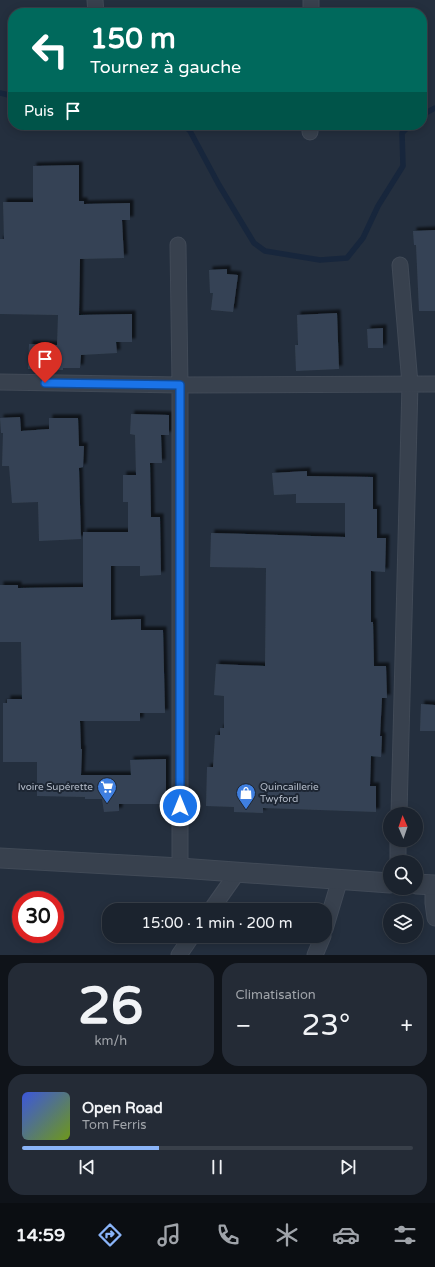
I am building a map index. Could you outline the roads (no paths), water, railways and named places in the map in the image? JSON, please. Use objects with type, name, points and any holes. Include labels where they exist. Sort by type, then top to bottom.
[{"type":"street","points":[[178,245],[180,385],[180,868]]},
{"type":"street","points":[[399,807],[410,384],[400,265]]},
{"type":"street","points":[[0,382],[180,385],[435,384]]},
{"type":"street","points":[[0,858],[180,868],[383,882]]},
{"type":"street","points":[[216,903],[237,873]]},
{"type":"street","points":[[332,906],[340,879]]},
{"type":"street","points":[[428,885],[435,918]]},
{"type":"street","points":[[179,955],[187,943]]},
{"type":"street","points":[[315,955],[319,943]]},
{"type":"waterway","points":[[0,93],[8,95]]},
{"type":"waterway","points":[[427,112],[435,108]]},
{"type":"waterway","points":[[189,130],[219,185],[254,243],[265,251],[320,260],[347,258],[363,238],[378,206],[403,166],[402,133],[405,130]]},
{"type":"place","name":"Ivoire Supérette","points":[[107,804]]},
{"type":"place","name":"Quincaillerie Twyford","points":[[246,810]]}]
